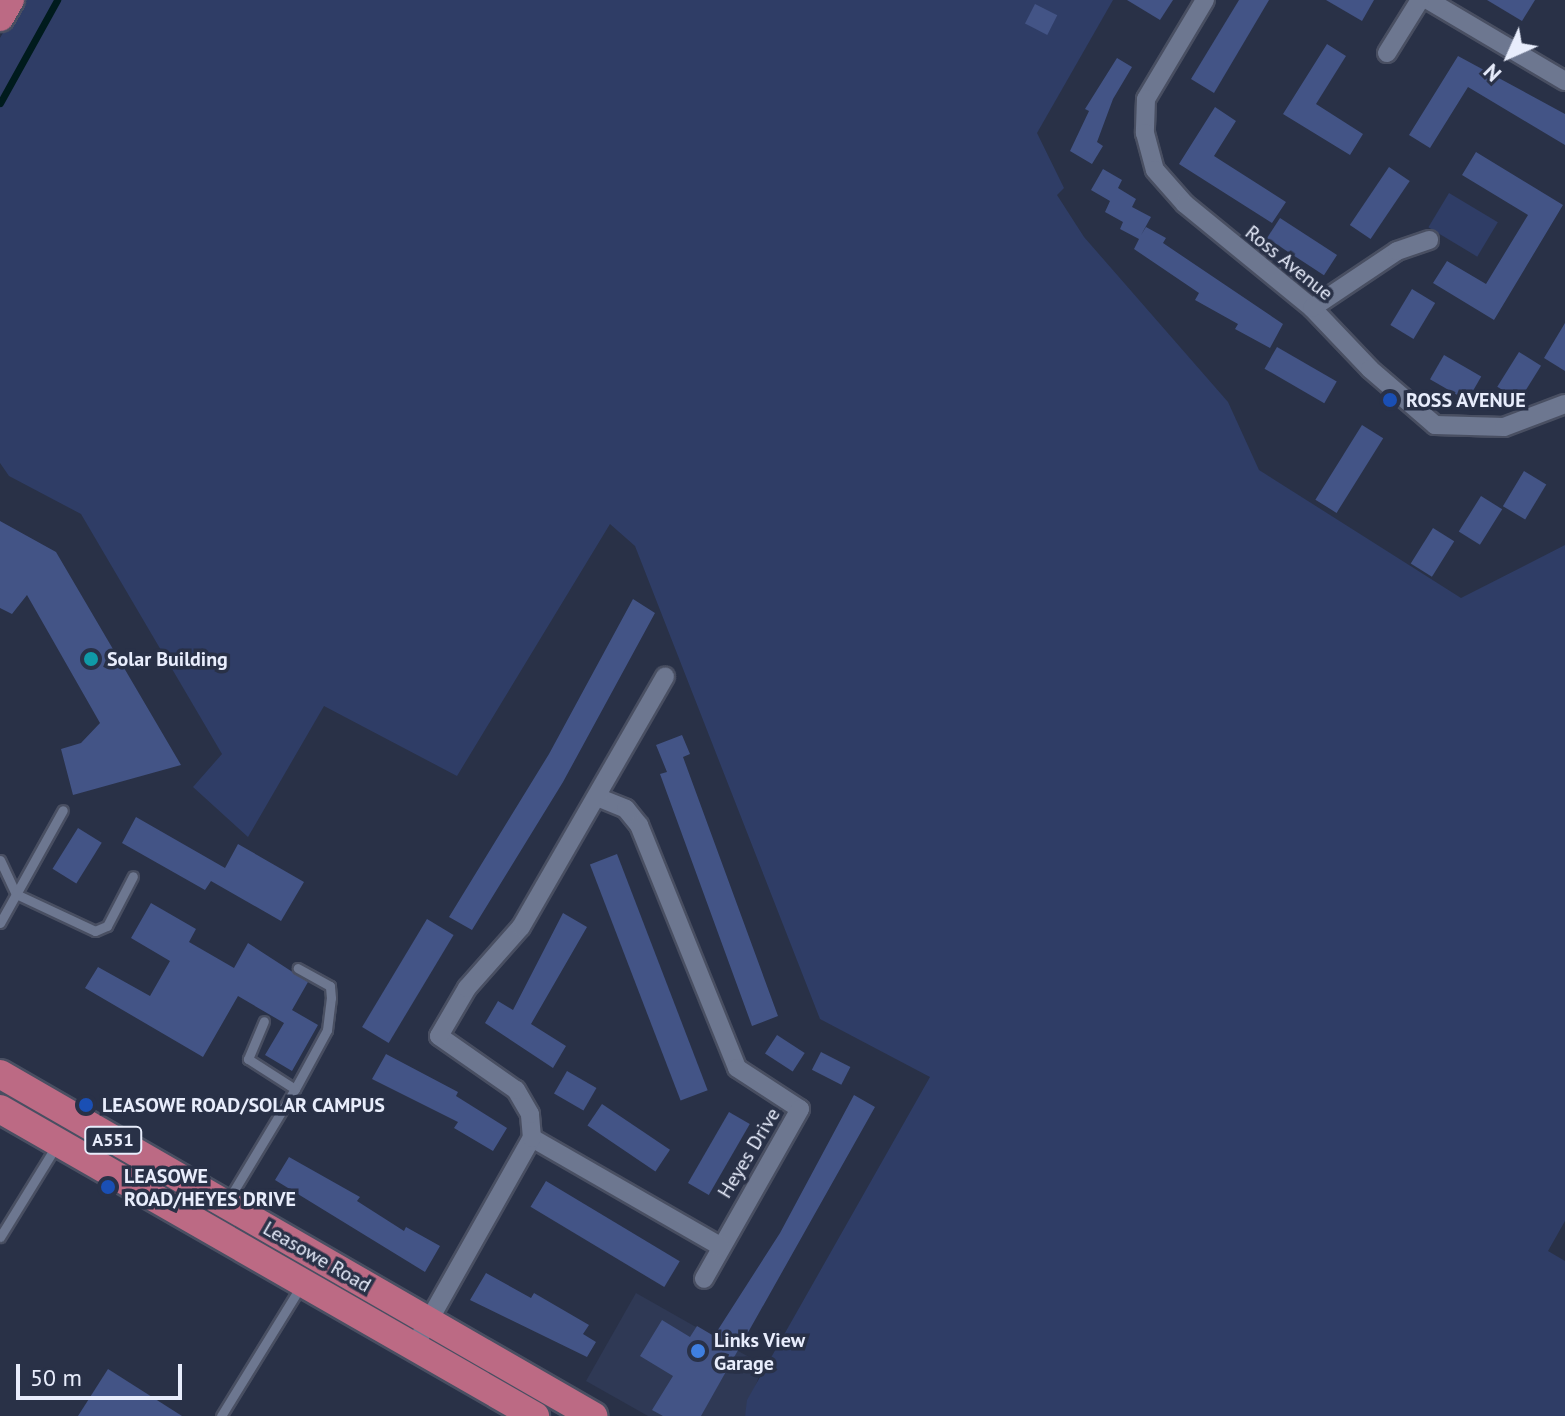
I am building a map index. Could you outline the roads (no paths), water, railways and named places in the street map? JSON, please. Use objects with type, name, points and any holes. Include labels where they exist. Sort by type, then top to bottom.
[{"type":"main road","points":[[0,17],[10,0]]},
{"type":"main road","name":"Leasowe Road","points":[[0,1074],[593,1416]]},
{"type":"main road","name":"Leasowe Road","points":[[0,1109],[535,1416]]},
{"type":"street","name":"Ross Avenue","points":[[1205,0],[1146,99],[1145,133],[1155,170],[1232,246],[1312,308],[1370,369],[1435,425],[1504,427],[1565,404]]},
{"type":"street","points":[[1387,53],[1420,0]]},
{"type":"street","points":[[1428,0],[1563,77]]},
{"type":"street","points":[[1312,308],[1397,251],[1429,240]]},
{"type":"street","points":[[414,1347],[532,1138],[530,1114],[516,1090],[439,1036],[467,988],[521,927],[665,677]]},
{"type":"street","name":"Heyes Drive","points":[[597,797],[626,809],[639,825],[737,1068],[800,1109],[720,1246]]},
{"type":"street","points":[[532,1138],[720,1246],[704,1279]]},
{"type":"lane","points":[[0,923],[63,810]]},
{"type":"lane","points":[[0,860],[16,894],[95,931],[107,926],[133,876]]},
{"type":"lane","points":[[225,1205],[327,1030],[330,986],[298,968]]},
{"type":"lane","points":[[264,1021],[248,1059],[295,1089]]},
{"type":"lane","points":[[0,1237],[58,1143]]},
{"type":"lane","points":[[221,1416],[303,1283]]},
{"type":"waterway","points":[[0,103],[57,0]]},
{"type":"place","name":"ROSS AVENUE","points":[[1390,400]]},
{"type":"place","name":"Solar Building","points":[[91,659]]},
{"type":"place","name":"LEASOWE ROAD/SOLAR CAMPUS","points":[[86,1105]]},
{"type":"place","name":"LEASOWE ROAD/HEYES DRIVE","points":[[108,1187]]},
{"type":"place","name":"Links View Garage","points":[[698,1351]]}]
